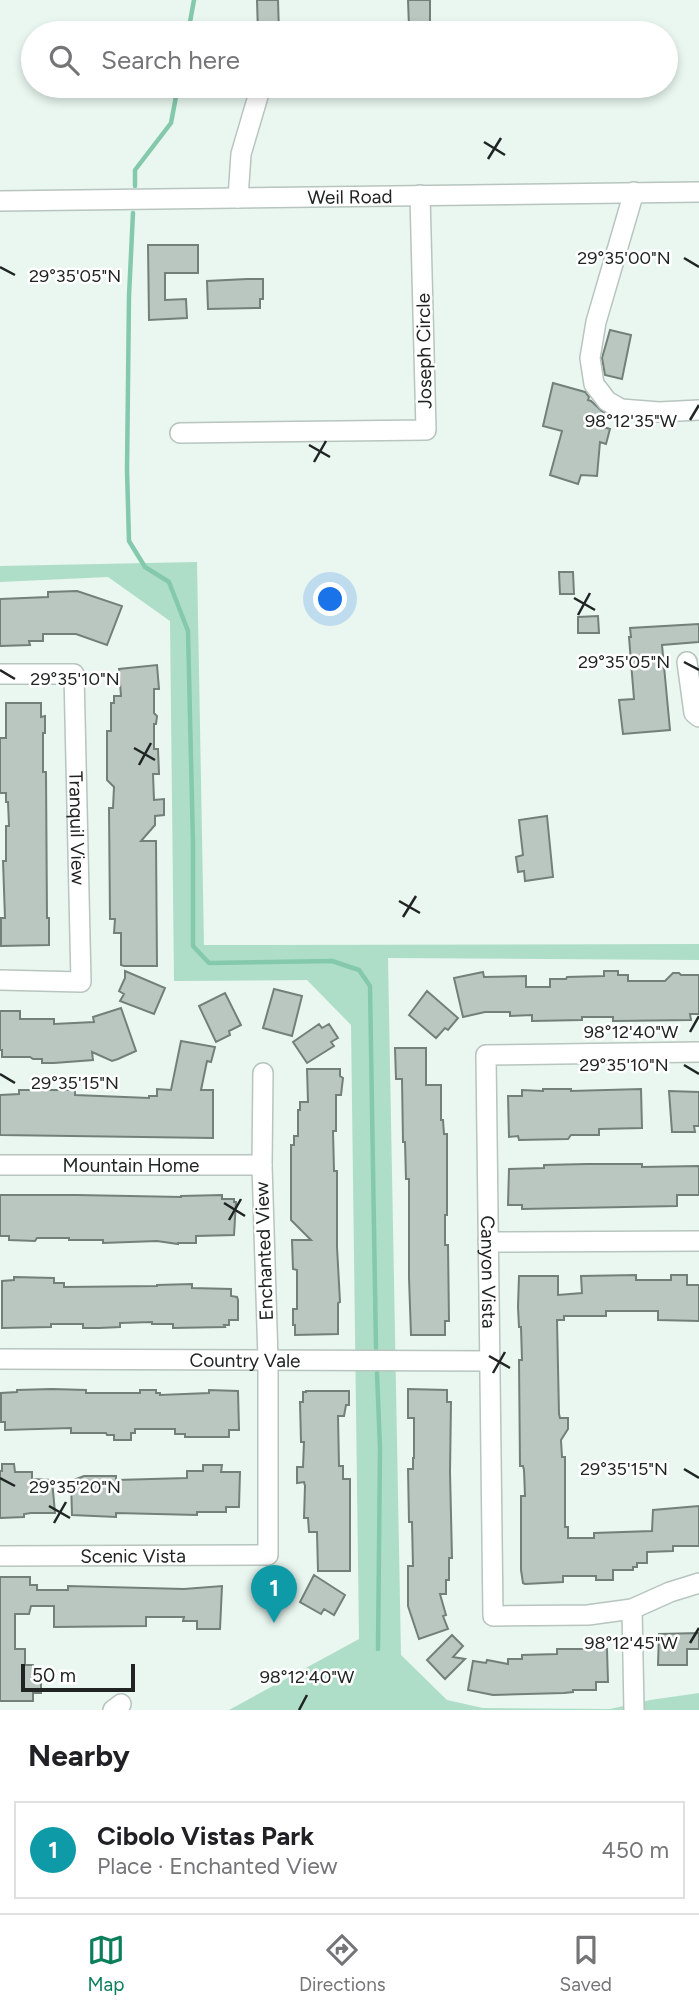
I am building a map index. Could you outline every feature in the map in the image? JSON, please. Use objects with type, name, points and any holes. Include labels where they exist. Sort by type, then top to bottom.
[{"type":"street","points":[[238,198],[241,154],[257,98]]},
{"type":"street","points":[[634,192],[596,322],[590,358],[594,384],[607,401],[621,409],[659,412],[699,410]]},
{"type":"street","name":"Weil Road","points":[[0,201],[699,192]]},
{"type":"street","name":"Joseph Circle","points":[[180,433],[426,430],[420,195]]},
{"type":"street","points":[[687,662],[694,713],[699,717]]},
{"type":"street","name":"Tranquil View","points":[[0,674],[74,674],[81,982],[0,980]]},
{"type":"street","name":"Canyon Vista","points":[[632,1609],[588,1615],[493,1616],[486,1055],[699,1052]]},
{"type":"street","name":"Enchanted View","points":[[263,1073],[268,1555]]},
{"type":"street","name":"Mountain Home","points":[[0,1165],[262,1165]]},
{"type":"street","points":[[488,1242],[699,1241]]},
{"type":"street","name":"Country Vale","points":[[0,1359],[490,1361]]},
{"type":"street","name":"Scenic Vista","points":[[0,1556],[268,1555]]},
{"type":"street","points":[[634,1710],[632,1609],[670,1592],[699,1583]]},
{"type":"green space","points":[[197,562],[204,945],[699,944],[699,960],[388,958],[401,1655],[447,1700],[483,1708],[610,1709],[699,1693],[699,1710],[229,1710],[359,1639],[351,1025],[307,980],[174,981],[170,621],[108,577],[0,582],[0,566]]},
{"type":"building","points":[[257,0],[278,0],[279,21],[258,21]]},
{"type":"building","points":[[408,0],[430,0],[430,21],[409,21]]},
{"type":"building","points":[[148,245],[198,245],[198,273],[165,273],[165,300],[186,299],[187,318],[149,320]]},
{"type":"building","points":[[263,279],[260,308],[208,309],[207,281]]},
{"type":"building","points":[[610,330],[631,335],[622,379],[605,375],[602,358]]},
{"type":"building","points":[[553,383],[585,392],[588,400],[604,413],[600,426],[610,429],[606,444],[600,442],[597,476],[581,475],[578,484],[550,475],[562,431],[543,426]]},
{"type":"building","points":[[559,572],[573,572],[574,594],[560,594]]},
{"type":"building","points":[[77,591],[122,606],[107,645],[76,634],[43,634],[43,641],[29,641],[30,645],[0,646],[0,599],[48,597],[48,592]]},
{"type":"building","points":[[598,616],[599,633],[578,633],[578,617]]},
{"type":"building","points":[[699,624],[699,642],[662,645],[670,730],[623,734],[619,700],[634,699],[630,628]]},
{"type":"building","points":[[157,665],[159,689],[154,689],[154,713],[157,716],[154,724],[154,749],[158,749],[159,774],[153,774],[154,800],[164,799],[164,815],[155,816],[155,825],[141,841],[156,841],[157,966],[124,966],[121,965],[121,933],[114,933],[115,919],[110,919],[109,808],[113,808],[114,787],[107,780],[107,731],[111,731],[111,703],[114,703],[114,696],[121,696],[119,669]]},
{"type":"building","points":[[6,703],[41,703],[41,717],[45,716],[43,772],[46,772],[49,945],[1,946],[1,918],[5,918],[3,861],[6,861],[6,826],[9,826],[6,793],[0,793],[0,738],[6,738]]},
{"type":"building","points":[[547,816],[553,877],[525,881],[524,871],[518,872],[516,857],[523,855],[519,820]]},
{"type":"building","points":[[125,971],[165,988],[154,1014],[120,1001],[124,994],[119,991]]},
{"type":"building","points":[[604,971],[618,971],[618,975],[628,975],[628,981],[665,981],[673,973],[699,975],[699,1014],[690,1014],[691,1020],[613,1021],[613,1017],[582,1017],[582,1020],[532,1021],[532,1015],[510,1016],[510,1012],[485,1012],[463,1017],[454,978],[483,972],[484,977],[526,976],[526,987],[550,987],[550,979],[604,976]]},
{"type":"building","points":[[274,989],[302,996],[292,1036],[263,1028]]},
{"type":"building","points":[[427,991],[458,1018],[448,1030],[445,1028],[436,1038],[409,1015]]},
{"type":"building","points":[[225,993],[241,1025],[216,1042],[199,1006]]},
{"type":"building","points":[[121,1008],[136,1051],[118,1059],[112,1061],[92,1052],[93,1060],[54,1063],[42,1063],[42,1059],[30,1057],[2,1057],[0,1011],[20,1011],[20,1019],[54,1019],[54,1024],[94,1022],[93,1017]]},
{"type":"building","points":[[319,1024],[322,1028],[329,1024],[338,1038],[331,1042],[334,1046],[307,1063],[293,1042]]},
{"type":"building","points":[[181,1041],[215,1047],[211,1062],[207,1061],[201,1090],[213,1090],[213,1138],[0,1135],[0,1095],[19,1094],[19,1090],[75,1090],[75,1095],[149,1098],[157,1096],[157,1089],[171,1090]]},
{"type":"building","points":[[395,1048],[426,1048],[426,1085],[441,1085],[441,1120],[444,1134],[447,1134],[445,1245],[448,1245],[449,1321],[445,1321],[445,1335],[411,1335],[409,1179],[406,1179],[403,1142],[402,1079],[396,1079]]},
{"type":"building","points":[[307,1069],[340,1069],[340,1076],[343,1078],[341,1095],[336,1095],[336,1131],[333,1131],[334,1171],[337,1171],[340,1302],[338,1334],[295,1335],[293,1325],[293,1309],[297,1309],[297,1270],[293,1269],[292,1240],[311,1240],[291,1220],[291,1145],[294,1145],[294,1136],[298,1136],[300,1102],[308,1102]]},
{"type":"building","points":[[641,1089],[642,1128],[599,1129],[599,1135],[571,1135],[568,1139],[519,1140],[518,1136],[509,1137],[508,1096],[522,1096],[522,1090]]},
{"type":"building","points":[[669,1091],[699,1092],[699,1126],[694,1126],[695,1132],[672,1132]]},
{"type":"building","points":[[587,1164],[699,1166],[699,1195],[677,1195],[677,1206],[522,1209],[522,1205],[508,1205],[509,1169]]},
{"type":"building","points":[[0,1195],[222,1195],[222,1199],[234,1199],[236,1202],[234,1235],[196,1236],[196,1243],[178,1244],[157,1241],[103,1243],[103,1240],[69,1238],[9,1240],[9,1236],[0,1236]]},
{"type":"building","points":[[636,1275],[636,1280],[671,1280],[671,1275],[687,1275],[687,1285],[699,1285],[699,1321],[658,1320],[658,1311],[606,1311],[606,1316],[564,1316],[564,1320],[557,1320],[559,1414],[560,1418],[568,1418],[568,1429],[561,1440],[562,1457],[565,1457],[565,1527],[568,1527],[568,1538],[594,1538],[594,1533],[652,1531],[653,1510],[699,1506],[699,1546],[673,1546],[673,1551],[647,1552],[647,1563],[637,1563],[633,1570],[613,1570],[613,1580],[596,1580],[596,1576],[563,1576],[563,1582],[525,1584],[521,1570],[521,1496],[525,1496],[524,1470],[523,1466],[520,1466],[519,1360],[522,1360],[518,1307],[519,1276],[558,1276],[558,1295],[582,1293],[581,1276]]},
{"type":"building","points":[[14,1277],[54,1278],[54,1283],[64,1283],[64,1287],[192,1284],[192,1288],[231,1289],[231,1296],[237,1297],[238,1300],[238,1320],[229,1320],[229,1325],[224,1325],[225,1327],[173,1328],[173,1324],[152,1322],[120,1323],[120,1327],[99,1328],[83,1328],[83,1324],[51,1324],[51,1327],[2,1328],[2,1281],[14,1280]]},
{"type":"building","points":[[52,1389],[86,1390],[86,1393],[140,1393],[140,1390],[156,1390],[160,1395],[209,1393],[209,1390],[238,1391],[239,1430],[229,1430],[229,1437],[185,1437],[185,1434],[175,1434],[175,1429],[135,1429],[135,1433],[131,1433],[131,1440],[114,1440],[114,1435],[106,1433],[71,1433],[71,1428],[5,1430],[5,1422],[1,1422],[1,1393]]},
{"type":"building","points":[[408,1389],[447,1390],[447,1402],[451,1402],[452,1558],[449,1558],[446,1594],[440,1594],[448,1629],[419,1639],[408,1606],[408,1566],[413,1566],[408,1469],[413,1469],[414,1418],[408,1418]]},
{"type":"building","points":[[349,1391],[349,1405],[346,1405],[344,1416],[338,1416],[339,1466],[343,1466],[343,1479],[350,1479],[350,1571],[318,1571],[317,1532],[309,1532],[308,1518],[304,1518],[305,1486],[304,1482],[297,1483],[297,1467],[303,1467],[304,1442],[301,1442],[300,1402],[303,1402],[303,1392]]},
{"type":"building","points":[[2,1464],[14,1464],[15,1472],[32,1472],[32,1479],[52,1480],[55,1513],[31,1513],[24,1514],[24,1517],[0,1518]]},
{"type":"building","points":[[203,1465],[222,1465],[221,1472],[240,1472],[239,1507],[226,1507],[226,1512],[197,1512],[197,1515],[72,1515],[71,1481],[84,1476],[116,1476],[116,1480],[187,1478],[187,1471],[203,1471]]},
{"type":"building","points":[[314,1575],[345,1595],[334,1615],[324,1609],[321,1614],[300,1602]]},
{"type":"building","points":[[0,1577],[30,1577],[30,1585],[37,1585],[37,1590],[68,1590],[68,1586],[184,1589],[222,1586],[220,1629],[197,1629],[197,1621],[183,1621],[184,1617],[146,1617],[146,1626],[54,1627],[54,1606],[31,1606],[29,1614],[15,1614],[15,1649],[25,1649],[25,1665],[33,1665],[34,1672],[41,1671],[41,1693],[33,1693],[33,1701],[0,1701]]},
{"type":"building","points":[[699,1633],[699,1649],[687,1649],[687,1665],[658,1665],[659,1634]]},
{"type":"building","points":[[452,1635],[463,1646],[453,1657],[465,1659],[445,1679],[427,1660]]},
{"type":"building","points":[[557,1649],[607,1649],[608,1682],[596,1682],[596,1690],[573,1690],[564,1693],[493,1695],[468,1690],[473,1661],[486,1663],[487,1660],[508,1664],[508,1659],[522,1659],[522,1655],[557,1654]]},
{"type":"waterway","points":[[190,21],[194,0]]},
{"type":"waterway","points":[[135,186],[135,170],[171,123],[176,98]]},
{"type":"waterway","points":[[133,213],[129,296],[129,541],[145,567],[169,582],[188,631],[193,946],[209,963],[332,961],[359,970],[370,986],[376,1348]]},
{"type":"waterway","points":[[377,1373],[380,1448],[378,1649]]},
{"type":"place","name":"Cibolo Vistas Park","points":[[274,1623]]}]
